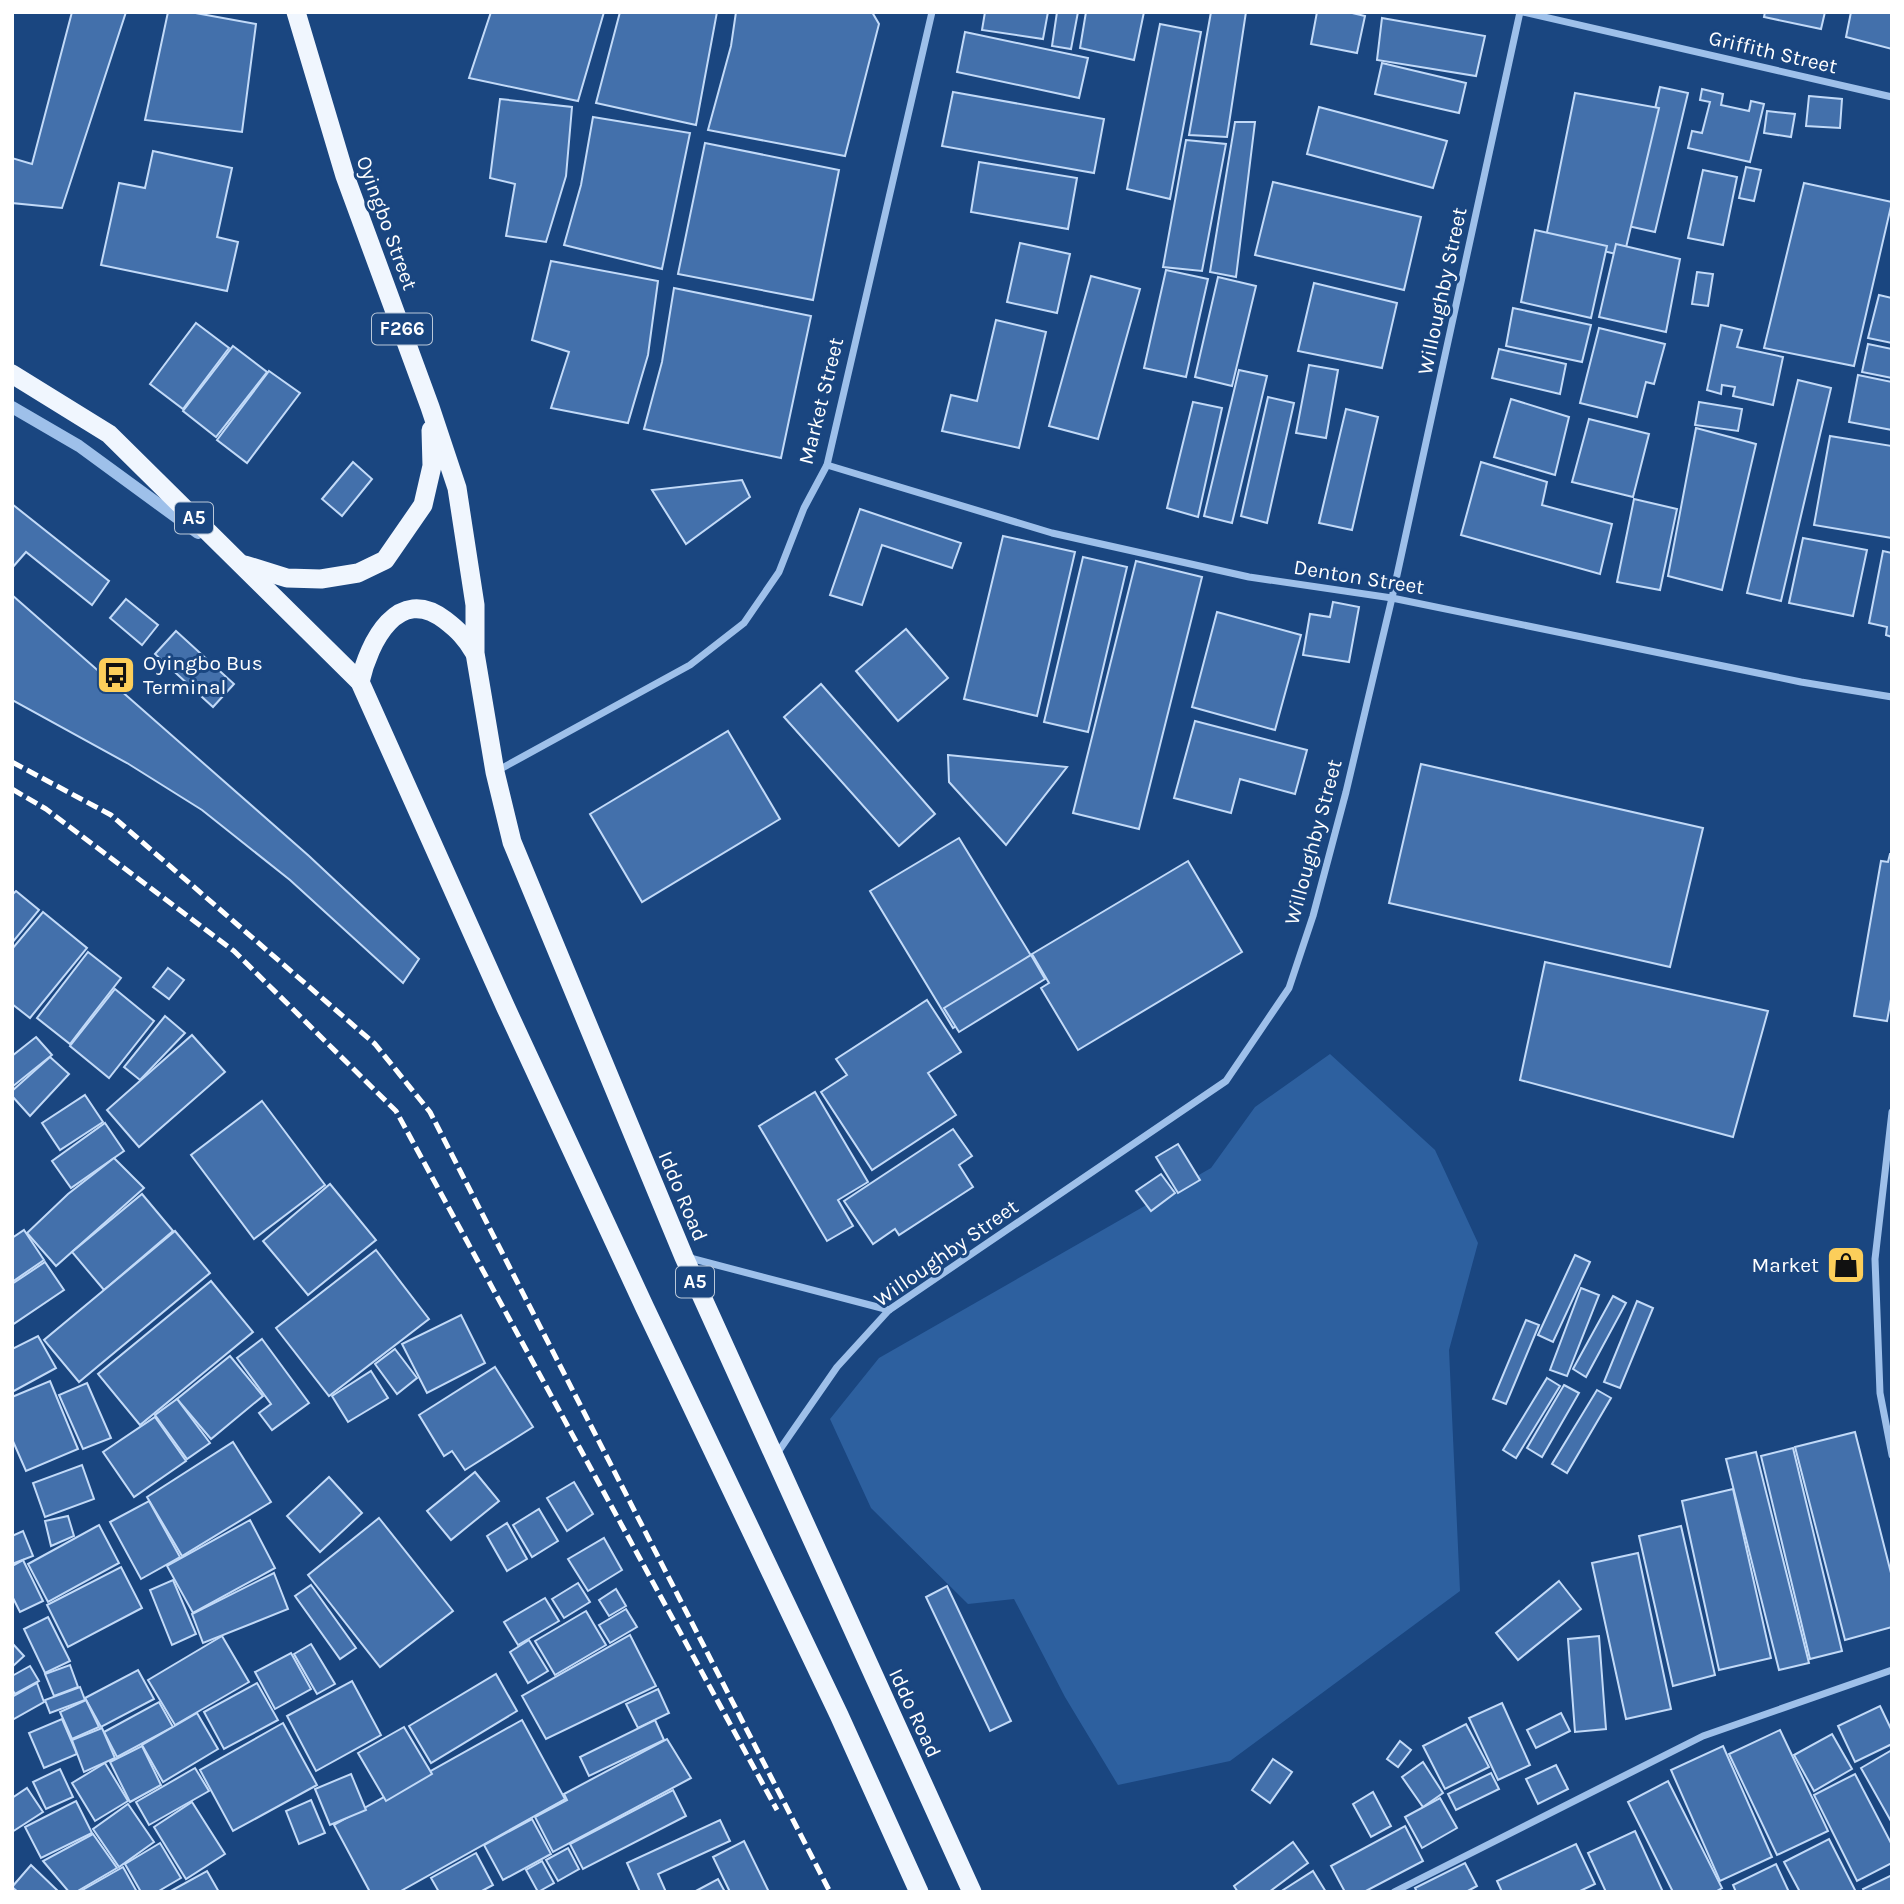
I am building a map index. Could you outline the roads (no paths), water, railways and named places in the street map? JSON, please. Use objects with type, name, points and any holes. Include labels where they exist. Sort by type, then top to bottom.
[{"type":"highway","name":"Oyingbo Street","points":[[296,12],[345,176],[457,488],[475,605],[475,653]]},
{"type":"highway","name":"A5","points":[[12,374],[109,433],[360,682],[506,1008],[919,1892]]},
{"type":"highway","name":"F266","points":[[241,564],[286,578],[321,579],[358,573],[385,560],[423,505],[432,466],[430,407]]},
{"type":"highway","points":[[360,682],[367,660],[384,627],[398,614],[411,608],[425,609],[441,617],[464,634],[475,653]]},
{"type":"highway","name":"Iddo Road","points":[[475,653],[495,772],[512,842],[684,1257],[972,1892]]},
{"type":"street","name":"Market Street","points":[[495,772],[690,665],[744,623],[779,572],[804,508],[827,464],[932,12]]},
{"type":"street","name":"Griffith Street","points":[[1522,12],[1892,97]]},
{"type":"street","name":"Willoughby Street","points":[[774,1458],[837,1367],[889,1310],[1226,1081],[1289,988],[1313,916],[1346,792],[1392,598],[1522,12]]},
{"type":"street","points":[[12,407],[79,446],[241,564]]},
{"type":"street","name":"Denton Street","points":[[827,464],[1052,533],[1248,577],[1392,598],[1801,682],[1892,697]]},
{"type":"street","points":[[1892,1112],[1875,1259],[1880,1393],[1892,1455]]},
{"type":"street","points":[[684,1257],[889,1310]]},
{"type":"street","points":[[1394,1892],[1703,1737],[1892,1670]]},
{"type":"railway","points":[[12,762],[111,815],[375,1044],[430,1112],[830,1892]]},
{"type":"railway","points":[[12,789],[46,809],[234,951],[396,1111],[777,1810]]},
{"type":"place","name":"Oyingbo Bus Terminal","points":[[116,675]]},
{"type":"place","name":"Market","points":[[1846,1265]]}]
